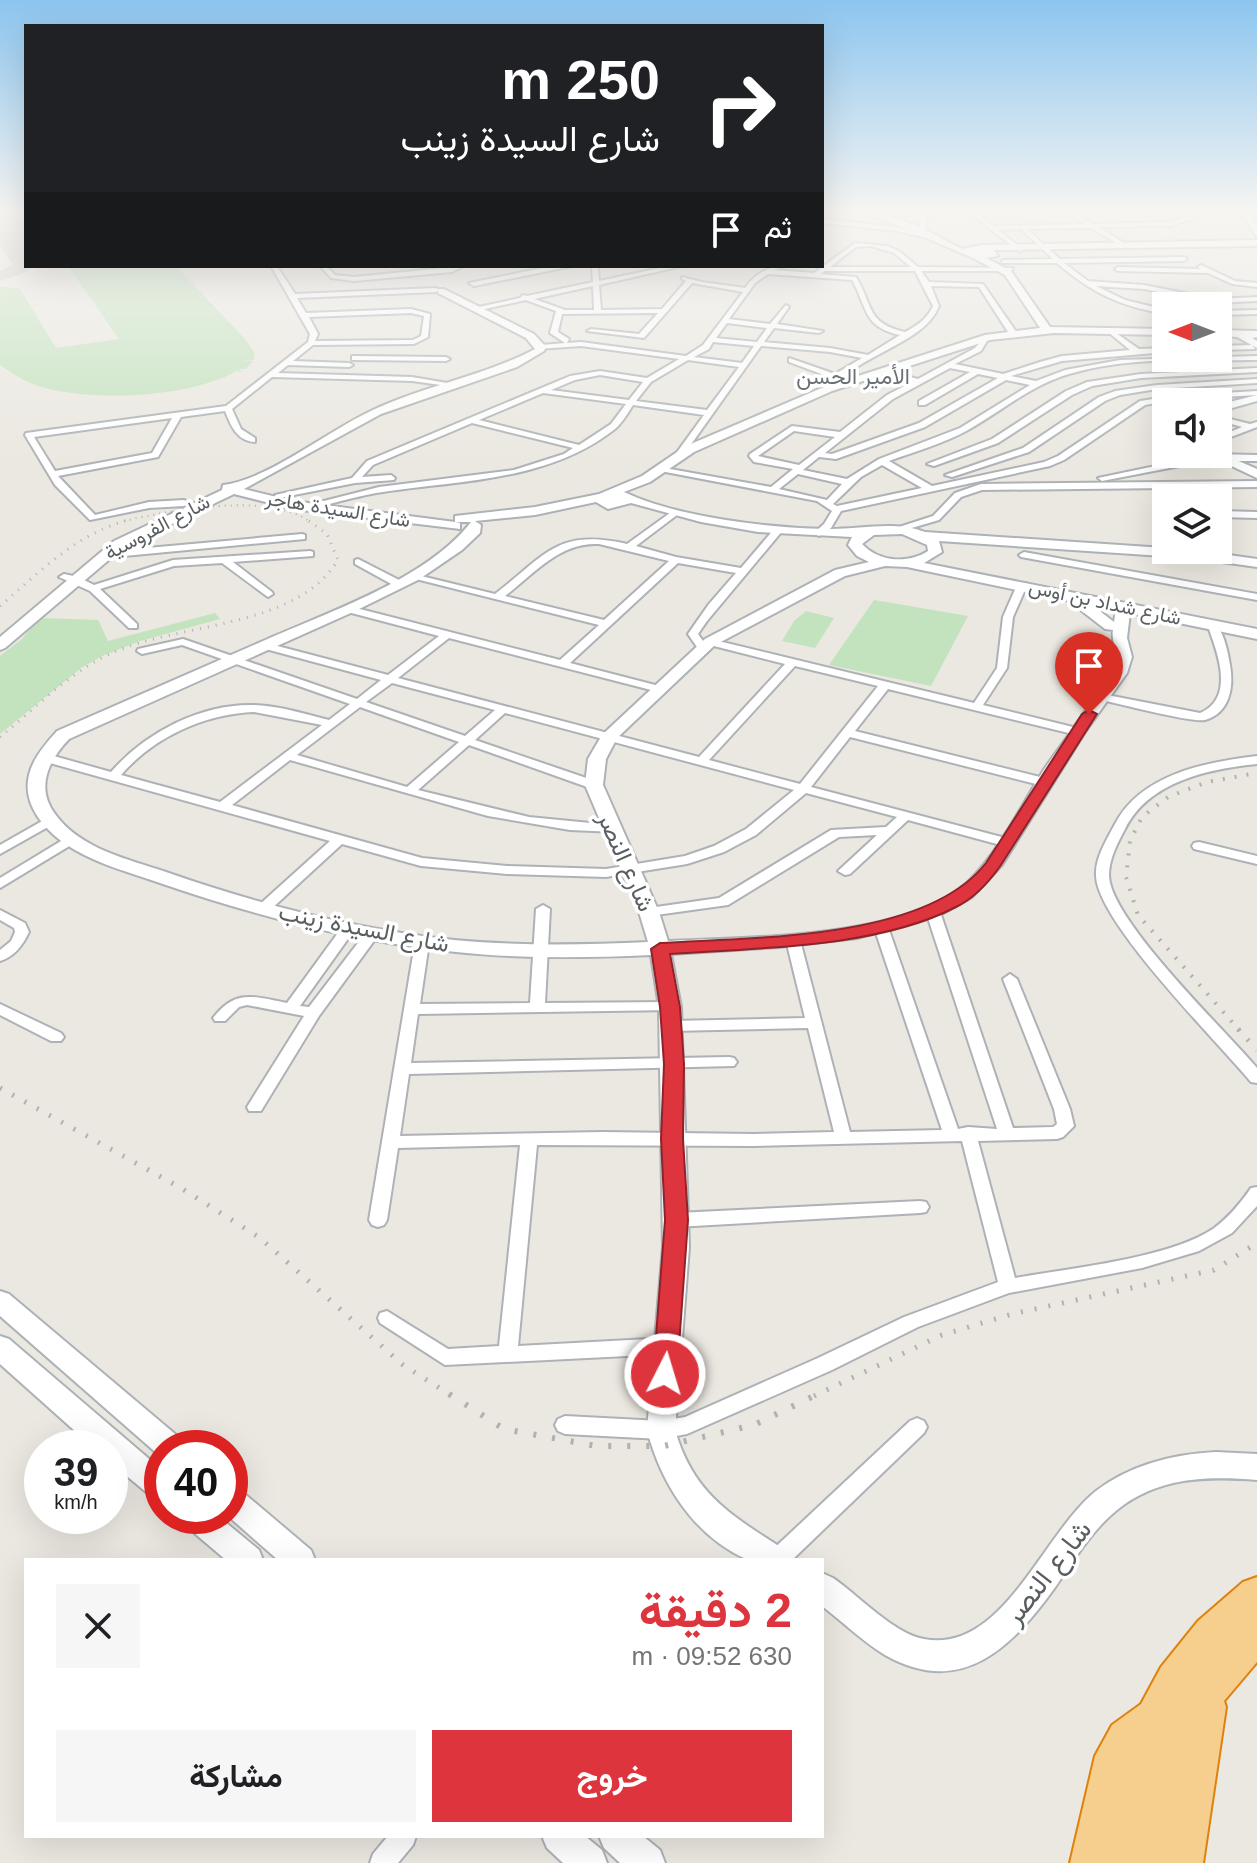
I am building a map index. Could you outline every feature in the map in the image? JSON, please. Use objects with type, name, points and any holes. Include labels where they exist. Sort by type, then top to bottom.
[{"type":"highway","points":[[1114,1863],[1123,1819],[1197,1650],[1227,1619],[1257,1596]]},
{"type":"highway","points":[[1142,1863],[1159,1741],[1208,1687],[1220,1669],[1253,1644]]},
{"type":"highway","points":[[1180,1863],[1208,1687]]},
{"type":"highway","points":[[1093,1863],[1117,1756],[1127,1740],[1159,1741]]},
{"type":"street","points":[[293,296],[314,334],[311,343],[228,408],[29,435],[66,493],[93,518],[149,505],[177,509],[355,480],[391,478]]},
{"type":"street","points":[[455,296],[480,307],[529,296]]},
{"type":"street","points":[[462,296],[547,346],[581,344],[741,365]]},
{"type":"street","points":[[597,296],[598,312]]},
{"type":"street","points":[[591,331],[641,336],[677,296]]},
{"type":"street","points":[[317,504],[379,490],[515,472],[542,466],[582,448],[614,426],[648,380],[683,358],[700,352],[712,340],[742,296]]},
{"type":"street","points":[[861,296],[872,323],[884,330],[908,335]]},
{"type":"street","points":[[828,389],[843,373],[908,335],[935,313],[932,296]]},
{"type":"street","points":[[988,296],[1013,333]]},
{"type":"street","points":[[1024,296],[1052,329]]},
{"type":"street","points":[[1109,296],[1122,303],[1152,309]]},
{"type":"street","points":[[1187,296],[1212,301],[1257,298]]},
{"type":"street","points":[[523,297],[559,311],[664,311]]},
{"type":"street","points":[[663,471],[679,455],[741,365],[761,344],[786,307]]},
{"type":"street","points":[[305,315],[411,311],[428,315],[422,339],[407,343],[311,343]]},
{"type":"street","points":[[559,311],[554,333],[566,341]]},
{"type":"street","points":[[1232,313],[1257,312]]},
{"type":"street","points":[[724,321],[819,331]]},
{"type":"street","points":[[547,346],[588,336],[595,322]]},
{"type":"street","points":[[679,455],[828,389],[890,373],[983,341],[1052,329]]},
{"type":"street","points":[[615,500],[687,457],[832,391],[989,337],[1052,329],[1152,333]]},
{"type":"street","points":[[1112,332],[1180,388]]},
{"type":"street","points":[[1232,338],[1252,343]]},
{"type":"street","points":[[712,340],[868,357]]},
{"type":"street","points":[[774,489],[890,397],[980,347],[983,341]]},
{"type":"street","points":[[341,376],[365,343]]},
{"type":"street","points":[[1232,346],[1252,343]]},
{"type":"street","points":[[828,531],[833,506],[847,482],[882,461],[958,432],[1037,384],[1084,369],[1151,363],[1252,343]]},
{"type":"street","name":"شارع الفروسية","points":[[0,633],[121,535],[290,458],[377,412],[513,365],[547,346]]},
{"type":"street","points":[[816,454],[833,457],[922,425],[1004,377],[1050,360],[1152,350]]},
{"type":"street","points":[[641,361],[651,354]]},
{"type":"street","points":[[289,363],[446,359]]},
{"type":"street","points":[[792,360],[864,379]]},
{"type":"street","points":[[948,365],[1037,384]]},
{"type":"street","points":[[619,375],[630,368]]},
{"type":"street","points":[[931,464],[995,441],[1081,387],[1117,378],[1257,370]]},
{"type":"street","points":[[922,403],[977,371]]},
{"type":"street","points":[[890,373],[918,381]]},
{"type":"street","points":[[355,480],[370,463],[588,374],[648,380]]},
{"type":"street","points":[[273,375],[424,380],[451,386]]},
{"type":"street","points":[[949,475],[1026,450],[1106,397],[1135,389],[1257,381]]},
{"type":"street","points":[[543,391],[709,413]]},
{"type":"street","points":[[1232,397],[1257,396]]},
{"type":"street","points":[[1232,404],[1257,396]]},
{"type":"street","points":[[1077,731],[706,645],[693,634],[741,571],[777,532],[869,532],[898,529],[936,518],[969,486],[1061,458],[1137,405],[1152,403]]},
{"type":"street","points":[[228,408],[237,430],[252,440]]},
{"type":"street","points":[[53,474],[155,455],[178,415]]},
{"type":"street","points":[[473,421],[582,448]]},
{"type":"street","points":[[1232,422],[1255,429]]},
{"type":"street","points":[[841,435],[792,428],[753,456],[757,460],[847,482]]},
{"type":"street","points":[[1232,435],[1255,429]]},
{"type":"street","points":[[906,452],[969,486]]},
{"type":"street","points":[[1232,457],[1257,458]]},
{"type":"street","name":"شارع الفروسية","points":[[233,485],[269,472],[290,458]]},
{"type":"street","points":[[882,461],[932,490]]},
{"type":"street","points":[[1232,466],[1255,480]]},
{"type":"street","points":[[1085,485],[1096,479],[1153,468]]},
{"type":"street","points":[[663,471],[774,489],[833,506],[969,486],[1255,480]]},
{"type":"street","points":[[269,472],[263,483],[272,495]]},
{"type":"street","name":"شارع السيدة هاجر","points":[[233,485],[317,504],[465,523],[615,500]]},
{"type":"street","name":"شارع السيدة هاجر","points":[[272,495],[406,517]]},
{"type":"street","points":[[615,500],[671,514],[777,532],[889,562]]},
{"type":"street","name":"شارع الفروسية","points":[[0,645],[70,578],[177,509]]},
{"type":"street","points":[[627,549],[671,514]]},
{"type":"street","points":[[1232,514],[1257,515]]},
{"type":"street","points":[[925,536],[934,529],[936,518]]},
{"type":"street","points":[[465,523],[473,534],[406,580],[266,646],[75,728],[43,757],[410,860],[570,874],[633,871],[687,860],[751,832],[803,789],[885,685]]},
{"type":"street","points":[[898,529],[925,536],[1024,550],[1257,597]]},
{"type":"street","name":"شارع النصر","points":[[840,573],[860,552],[856,540],[869,532]]},
{"type":"street","points":[[925,536],[934,543],[953,572]]},
{"type":"street","points":[[103,555],[302,537]]},
{"type":"street","points":[[498,596],[571,543],[590,541],[741,571]]},
{"type":"street","name":"شارع النصر","points":[[773,1558],[712,1519],[691,1499],[671,1467],[661,1430],[677,1220],[672,1139],[674,1064],[671,1016],[660,949],[649,912],[594,785],[597,759],[610,735],[706,645],[840,573],[889,562],[919,561],[936,550],[1024,550]]},
{"type":"street","points":[[1024,550],[1193,554],[1257,563]]},
{"type":"street","points":[[94,588],[166,564],[310,554]]},
{"type":"street","points":[[223,559],[268,594]]},
{"type":"street","points":[[562,664],[676,560]]},
{"type":"street","points":[[358,562],[406,580],[498,596],[605,623]]},
{"type":"street","name":"شارع شداد بن أوس","points":[[889,562],[1065,594],[1117,620],[1163,615],[1257,634]]},
{"type":"street","points":[[70,578],[94,588],[133,626]]},
{"type":"street","points":[[977,706],[1002,668],[1008,617],[1022,585]]},
{"type":"street","points":[[1065,594],[1117,620]]},
{"type":"street","points":[[348,609],[659,689]]},
{"type":"street","name":"شارع السيدة زينب","points":[[43,757],[36,774],[40,805],[71,839],[110,858],[172,881],[348,929],[422,943],[540,950],[660,949],[793,940],[881,927],[933,912],[980,883],[1123,661],[1117,620]]},
{"type":"street","points":[[1102,697],[1201,717],[1214,712],[1221,705],[1227,676],[1212,624]]},
{"type":"street","points":[[223,806],[447,635]]},
{"type":"street","points":[[142,651],[183,642],[594,785]]},
{"type":"street","points":[[266,646],[1008,843]]},
{"type":"street","points":[[702,761],[792,663]]},
{"type":"street","points":[[411,790],[504,708]]},
{"type":"street","points":[[114,776],[141,745],[216,711],[272,709],[332,724]]},
{"type":"street","points":[[849,733],[1044,782]]},
{"type":"street","points":[[288,756],[458,806],[558,826],[611,829]]},
{"type":"street","points":[[1257,760],[1194,771],[1138,803],[1125,816],[1102,874],[1112,904],[1137,940],[1257,1078]]},
{"type":"street","points":[[845,871],[907,815]]},
{"type":"street","points":[[1,850],[51,820]]},
{"type":"street","points":[[649,912],[723,902],[839,831],[889,831]]},
{"type":"street","points":[[0,884],[71,839]]},
{"type":"street","points":[[264,908],[339,840]]},
{"type":"street","points":[[1199,846],[1257,860]]},
{"type":"street","points":[[537,1007],[543,909]]},
{"type":"street","points":[[933,912],[1006,1132]]},
{"type":"street","points":[[0,914],[20,926],[22,932],[17,943],[0,957]]},
{"type":"street","points":[[881,927],[960,1133],[1008,1286]]},
{"type":"street","points":[[291,1008],[348,929]]},
{"type":"street","points":[[255,1107],[313,1013],[372,934]]},
{"type":"street","points":[[793,940],[843,1137]]},
{"type":"street","points":[[378,1220],[422,943]]},
{"type":"street","points":[[392,1142],[1057,1133],[1066,1126],[1010,979]]},
{"type":"street","points":[[220,1018],[240,1001],[313,1013]]},
{"type":"street","points":[[412,1009],[537,1007],[813,1023]]},
{"type":"street","points":[[0,1009],[56,1037]]},
{"type":"street","points":[[403,1069],[729,1062]]},
{"type":"street","points":[[508,1355],[529,1140]]},
{"type":"street","points":[[565,1425],[661,1430],[687,1425],[911,1322],[1008,1286],[1159,1256],[1202,1242],[1232,1223],[1257,1193]]},
{"type":"street","points":[[677,1220],[920,1207]]},
{"type":"street","points":[[0,1301],[150,1430]]},
{"type":"street","points":[[387,1318],[441,1356],[667,1346]]},
{"type":"street","points":[[0,1347],[144,1473]]},
{"type":"street","points":[[778,1558],[917,1427]]},
{"type":"street","name":"شارع النصر","points":[[824,1589],[886,1635],[921,1654],[935,1657],[968,1651],[1002,1630],[1061,1551],[1105,1502],[1169,1469],[1194,1464],[1257,1467]]},
{"type":"street","name":"شارع النصر","points":[[1145,1480],[1196,1477],[1257,1481]]},
{"type":"street","points":[[248,1515],[298,1558]]},
{"type":"street","points":[[217,1534],[246,1558]]},
{"type":"street","points":[[382,1863],[402,1838]]},
{"type":"street","points":[[561,1838],[589,1863]]},
{"type":"street","points":[[618,1838],[647,1863]]},
{"type":"green space","points":[[0,296],[24,296],[56,348],[119,339],[89,296],[204,296],[246,340],[255,354],[254,360],[242,361],[253,361],[246,369],[238,369],[243,372],[236,371],[191,388],[162,393],[101,395],[47,388],[23,379],[0,365]]},
{"type":"green space","points":[[874,600],[968,616],[931,686],[829,665]]},
{"type":"green space","points":[[806,611],[834,618],[815,648],[782,641],[794,621]]},
{"type":"green space","points":[[215,613],[220,619],[140,641],[102,656],[81,668],[0,734],[0,656],[22,639],[39,618],[98,620],[108,641]]},
{"type":"railway","points":[[129,520],[167,512],[245,505],[291,512],[308,521]]},
{"type":"railway","points":[[0,606],[77,543],[129,520]]},
{"type":"railway","points":[[124,521],[129,520]]},
{"type":"railway","points":[[0,737],[67,680],[112,653],[170,635],[266,612],[295,599],[319,583],[338,560],[327,534],[308,521]]},
{"type":"railway","points":[[1240,1031],[1138,915],[1126,877],[1130,841],[1142,817],[1168,797],[1207,782],[1257,773]]},
{"type":"railway","points":[[1238,1029],[1257,1050]]},
{"type":"railway","points":[[0,1088],[181,1188],[260,1238],[403,1365],[452,1396]]},
{"type":"railway","points":[[814,1396],[942,1335],[1012,1314],[1214,1270],[1257,1243]]},
{"type":"railway","points":[[449,1394],[504,1429],[596,1446],[664,1446],[754,1425],[818,1394]]},
{"type":"district","name":"الأمير الحسن","points":[[853,376]]},
{"type":"route","points":[[665,1374],[677,1220],[672,1139],[674,1064],[670,1007],[660,949],[793,940],[852,932],[912,919],[952,903],[980,883],[1089,714]]}]
